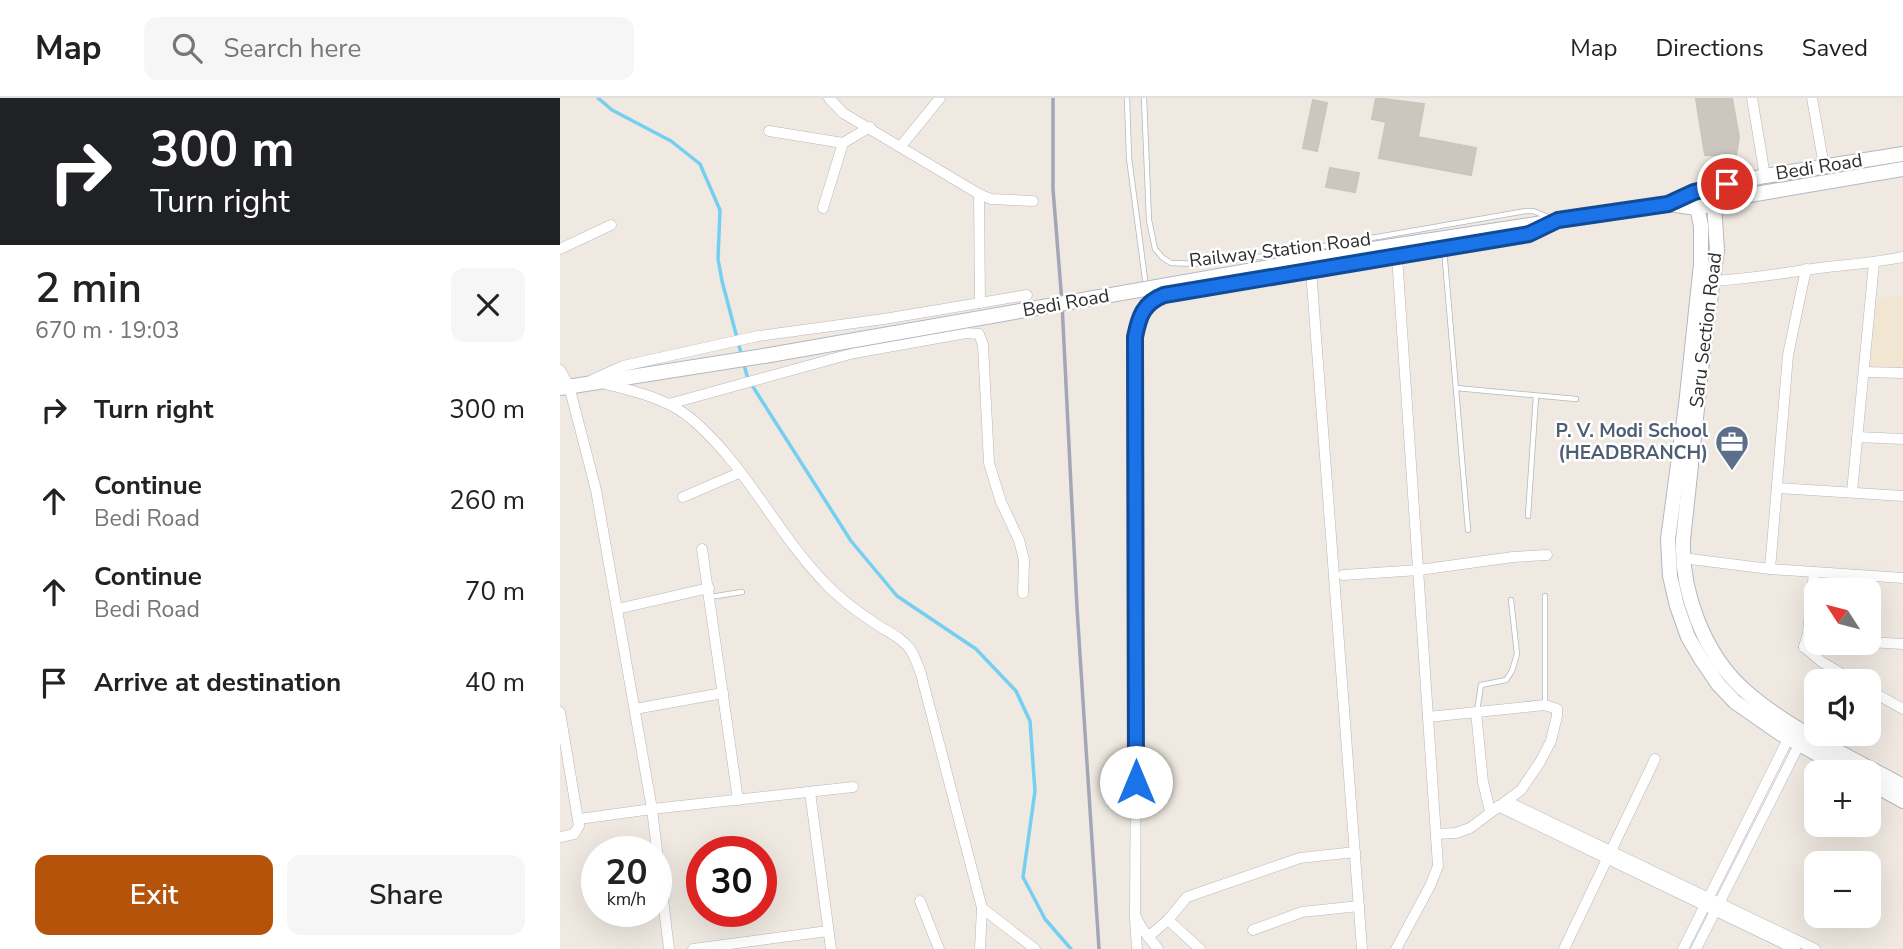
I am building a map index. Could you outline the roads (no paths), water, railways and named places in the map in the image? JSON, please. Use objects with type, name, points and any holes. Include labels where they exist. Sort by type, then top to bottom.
[{"type":"main road","name":"Bedi Road","points":[[1668,204],[1694,192],[1765,176],[1903,154]]},
{"type":"main road","name":"Bedi Road","points":[[564,387],[957,323],[1366,250],[1668,204],[1697,208],[1745,196],[1903,169]]},
{"type":"main road","name":"Saru Section Road","points":[[1713,188],[1717,250],[1687,494],[1682,558],[1691,604],[1716,655],[1741,687],[1797,735],[1833,760]]},
{"type":"main road","name":"Saru Section Road","points":[[1694,192],[1702,242],[1701,264],[1685,416],[1668,539],[1670,576],[1677,606],[1688,637],[1718,684],[1735,702],[1903,786]]},
{"type":"main road","points":[[1881,789],[1903,801]]},
{"type":"street","points":[[829,98],[843,113],[979,194],[991,199],[1033,201]]},
{"type":"street","points":[[901,146],[940,98]]},
{"type":"street","points":[[1752,98],[1765,176]]},
{"type":"street","points":[[1812,98],[1824,166]]},
{"type":"street","points":[[769,131],[843,143],[870,127]]},
{"type":"street","points":[[822,208],[843,143]]},
{"type":"street","points":[[979,194],[980,303]]},
{"type":"street","points":[[1136,949],[1135,337],[1138,322],[1148,303],[1164,295],[1529,234],[1558,220]]},
{"type":"street","points":[[560,249],[611,225]]},
{"type":"street","points":[[1397,256],[1438,866],[1397,946],[1408,949]]},
{"type":"street","points":[[1712,281],[1753,279],[1903,257]]},
{"type":"street","points":[[1852,492],[1874,263]]},
{"type":"street","points":[[1770,569],[1788,355],[1807,269]]},
{"type":"street","points":[[1311,270],[1362,949]]},
{"type":"street","points":[[592,383],[623,366],[692,349],[758,336],[884,319],[1027,295]]},
{"type":"street","points":[[669,404],[854,353],[967,333],[979,334],[983,345],[989,463],[1001,502],[1019,540],[1024,560],[1023,593]]},
{"type":"street","points":[[560,370],[596,490],[652,809],[668,949]]},
{"type":"street","points":[[1864,372],[1903,373]]},
{"type":"street","points":[[592,383],[638,392],[669,404],[693,420],[715,442],[804,560],[827,586],[855,609],[899,638],[912,651],[921,674],[982,908],[980,949]]},
{"type":"street","points":[[1857,437],[1903,439]]},
{"type":"street","points":[[683,497],[739,473]]},
{"type":"street","points":[[1778,488],[1903,496]]},
{"type":"street","points":[[702,549],[738,800]]},
{"type":"street","points":[[1343,575],[1419,570],[1547,555]]},
{"type":"street","points":[[1682,558],[1770,569],[1903,578]]},
{"type":"street","points":[[1813,578],[1814,572]]},
{"type":"street","points":[[617,609],[710,592]]},
{"type":"street","points":[[1881,643],[1903,644]]},
{"type":"street","points":[[1812,655],[1834,669]]},
{"type":"street","points":[[635,709],[723,693]]},
{"type":"street","points":[[1881,697],[1903,709]]},
{"type":"street","points":[[1428,717],[1549,706],[1567,707]]},
{"type":"street","points":[[1436,834],[1456,833],[1470,828],[1521,789],[1550,741],[1558,716],[1557,709],[1549,706]]},
{"type":"street","points":[[560,712],[562,737],[579,819],[577,832],[560,836]]},
{"type":"street","points":[[1476,712],[1483,782],[1498,806],[1610,856],[1796,947],[1815,949]]},
{"type":"street","points":[[1683,949],[1711,904],[1797,735]]},
{"type":"street","points":[[1564,949],[1655,759]]},
{"type":"street","points":[[579,819],[853,787]]},
{"type":"street","points":[[810,792],[831,949]]},
{"type":"street","points":[[1149,937],[1187,897],[1300,858],[1355,852]]},
{"type":"street","points":[[920,901],[939,949]]},
{"type":"street","points":[[1696,949],[1711,904]]},
{"type":"street","points":[[1252,930],[1302,912],[1359,906]]},
{"type":"street","points":[[982,908],[1035,949]]},
{"type":"street","points":[[1135,915],[1158,949]]},
{"type":"street","points":[[1168,920],[1200,949]]},
{"type":"street","points":[[693,949],[750,945],[828,931]]},
{"type":"lane","points":[[1128,98],[1129,158],[1148,303]]},
{"type":"lane","name":"Railway Station Road","points":[[1144,98],[1149,220],[1155,249],[1171,263],[1200,264],[1274,255],[1526,211],[1558,220]]},
{"type":"lane","points":[[1444,248],[1468,530]]},
{"type":"lane","points":[[1456,388],[1576,399]]},
{"type":"lane","points":[[1528,516],[1536,396]]},
{"type":"lane","points":[[710,592],[741,592]]},
{"type":"lane","points":[[1545,596],[1549,706]]},
{"type":"lane","points":[[1476,712],[1481,685],[1506,680],[1515,663],[1517,654],[1511,600]]},
{"type":"waterway","points":[[598,98],[612,110],[671,141],[700,164],[720,210],[718,259],[742,357]]},
{"type":"waterway","points":[[744,365],[748,379],[851,541],[897,596],[976,649],[1016,691],[1030,721],[1035,791],[1023,877],[1045,919],[1071,949]]},
{"type":"railway","points":[[1053,98],[1053,189],[1099,949]]},
{"type":"place","name":"P. V. Modi School (HEADBRANCH)","points":[[1732,472]]}]
